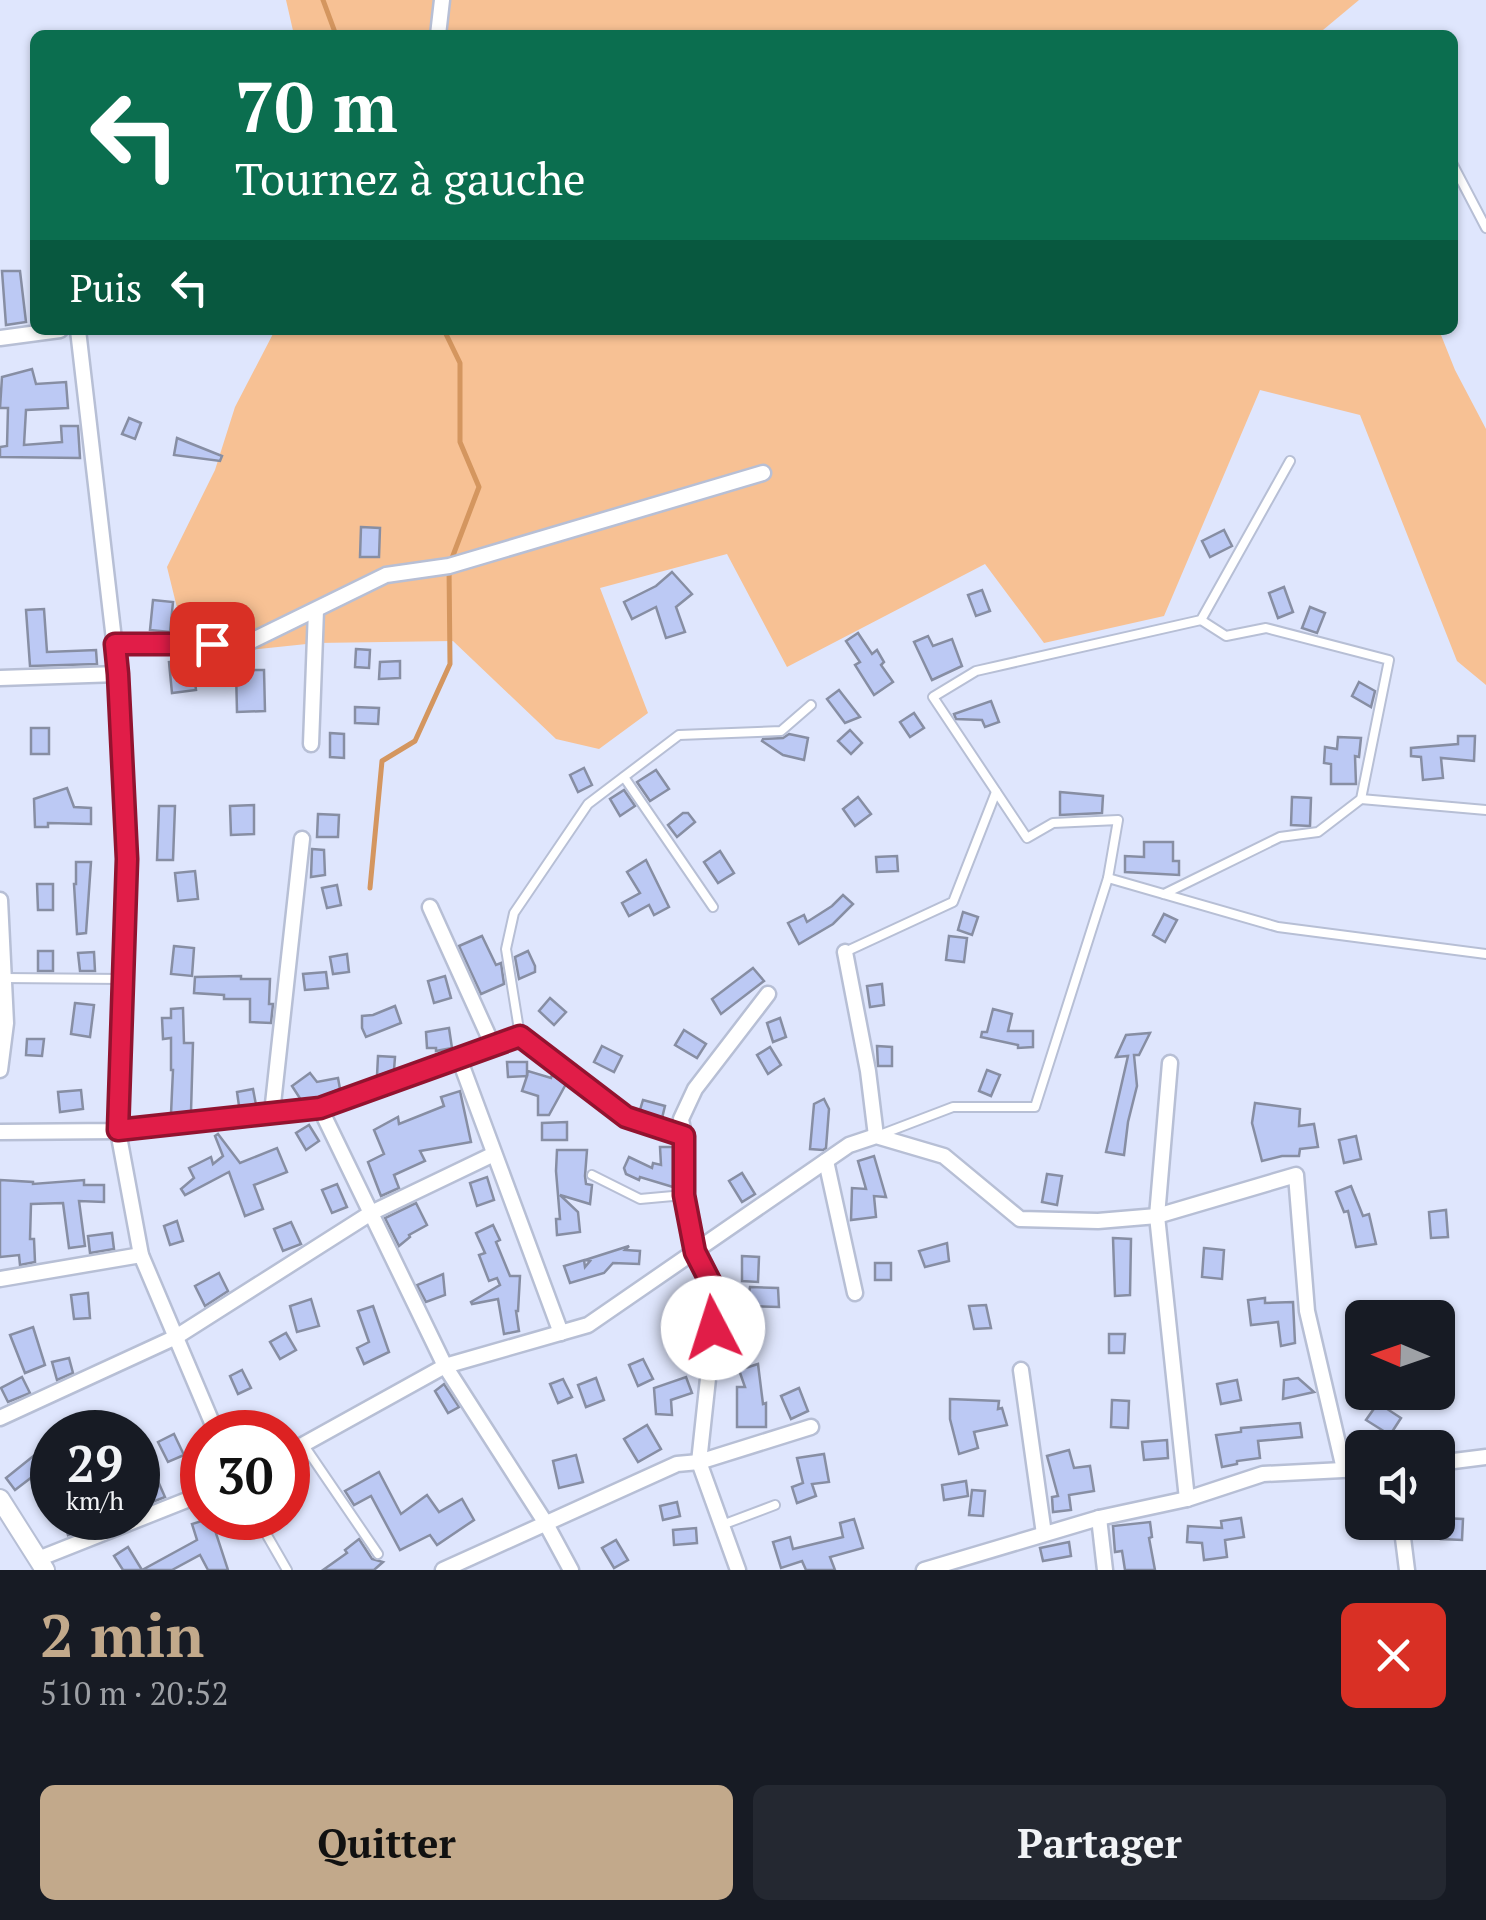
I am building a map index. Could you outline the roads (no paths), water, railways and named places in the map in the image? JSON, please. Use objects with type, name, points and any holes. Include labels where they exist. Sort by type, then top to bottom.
[{"type":"street","points":[[439,30],[442,0]]},
{"type":"street","points":[[0,338],[30,334]]},
{"type":"street","points":[[79,335],[118,674],[127,859],[118,1130],[141,1256],[207,1410]]},
{"type":"street","points":[[115,644],[245,644],[386,575],[450,566],[763,473]]},
{"type":"street","points":[[310,744],[316,610]]},
{"type":"street","points":[[0,678],[118,674]]},
{"type":"street","points":[[272,1113],[302,838]]},
{"type":"street","points":[[0,900],[6,1024],[0,1070]]},
{"type":"street","points":[[430,907],[493,1046]]},
{"type":"street","points":[[846,952],[876,1136]]},
{"type":"street","points":[[738,1570],[699,1462],[717,1295],[695,1252],[684,1195],[681,1120],[695,1088],[768,994]]},
{"type":"street","points":[[0,1132],[118,1130],[320,1108],[520,1036],[626,1117],[684,1136]]},
{"type":"street","points":[[459,1058],[560,1333]]},
{"type":"street","points":[[1170,1063],[1156,1216],[1187,1499]]},
{"type":"street","points":[[320,1108],[445,1366],[545,1522],[571,1570]]},
{"type":"street","points":[[310,1440],[445,1366],[588,1325],[848,1145],[876,1136],[944,1156],[1020,1219],[1098,1221],[1156,1216],[1296,1175],[1307,1312],[1344,1469],[1263,1474],[1187,1499],[1099,1518],[924,1570]]},
{"type":"street","points":[[0,1418],[176,1338],[371,1213],[494,1154]]},
{"type":"street","points":[[826,1161],[856,1293]]},
{"type":"street","points":[[0,1279],[141,1256]]},
{"type":"street","points":[[1021,1370],[1044,1534]]},
{"type":"street","points":[[443,1570],[677,1464],[699,1462],[811,1426]]},
{"type":"street","points":[[1455,1461],[1486,1457]]},
{"type":"street","points":[[2,1505],[42,1565],[180,1504]]},
{"type":"street","points":[[1099,1518],[1104,1570]]},
{"type":"street","points":[[1403,1540],[1407,1570]]},
{"type":"lane","points":[[1458,174],[1486,228]]},
{"type":"lane","points":[[1202,620],[1290,461]]},
{"type":"lane","points":[[876,1136],[953,1107],[1035,1107],[1108,878],[1118,820],[1053,823],[1026,838],[934,696],[976,670],[1202,620],[1226,636],[1266,628],[1389,660],[1361,799],[1318,832],[1280,838],[1164,894]]},
{"type":"lane","points":[[520,1036],[506,949],[514,913],[588,804],[678,735],[780,731],[811,704]]},
{"type":"lane","points":[[624,777],[713,907]]},
{"type":"lane","points":[[846,952],[953,902],[996,792]]},
{"type":"lane","points":[[1361,799],[1486,810]]},
{"type":"lane","points":[[1108,878],[1278,927],[1486,954]]},
{"type":"lane","points":[[2,978],[124,979]]},
{"type":"lane","points":[[592,1176],[640,1199],[684,1195]]},
{"type":"lane","points":[[310,1454],[378,1554]]},
{"type":"lane","points":[[722,1525],[776,1505]]},
{"type":"lane","points":[[270,1540],[287,1570]]},
{"type":"waterway","points":[[323,0],[334,30]]},
{"type":"waterway","points":[[370,888],[382,761],[415,741],[450,664],[449,566],[479,487],[460,442],[460,363],[446,335]]}]
